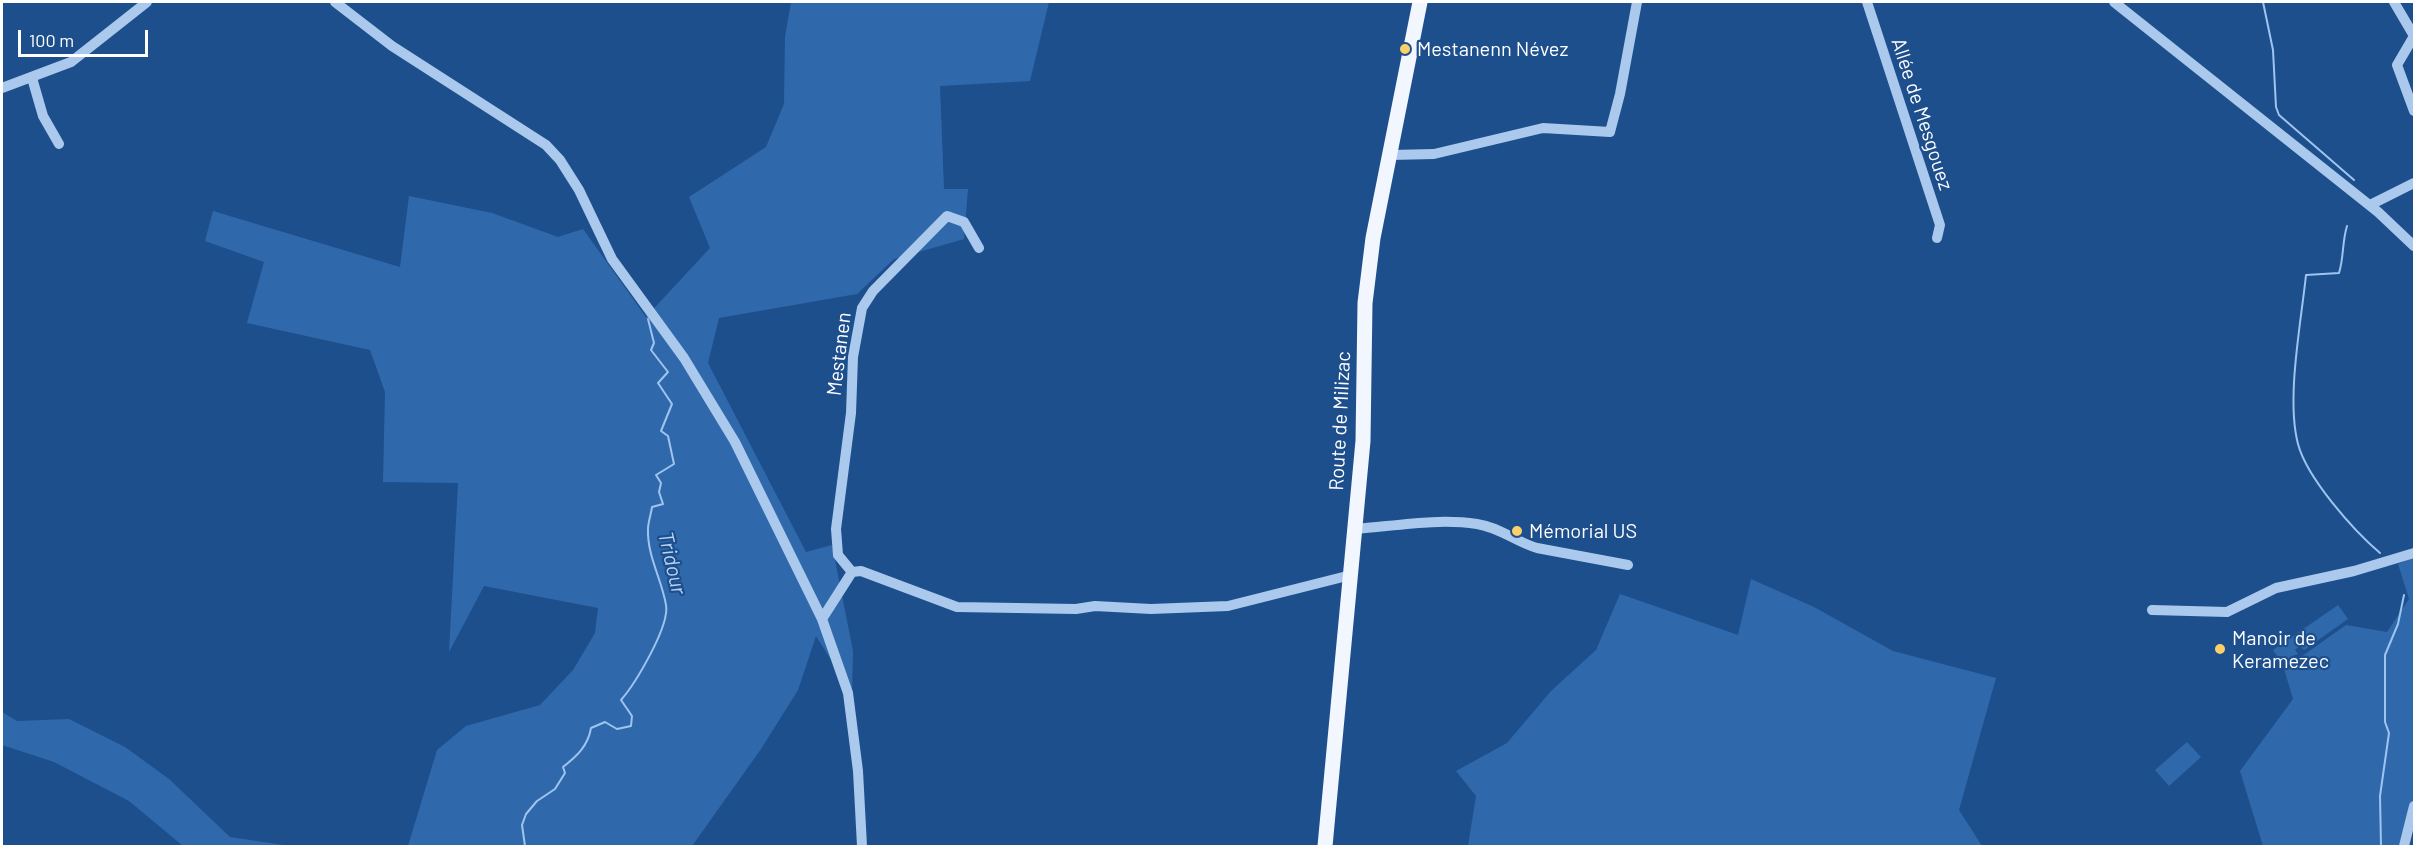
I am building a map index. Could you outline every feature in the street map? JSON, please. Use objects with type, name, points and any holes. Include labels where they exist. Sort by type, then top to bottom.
[{"type":"main road","name":"Route de Milizac","points":[[1325,846],[1363,441],[1365,303],[1373,238],[1420,2]]},
{"type":"street","points":[[2,88],[71,62],[147,2]]},
{"type":"street","points":[[335,2],[392,45],[546,145],[560,160],[579,190],[612,259],[684,358],[735,442],[822,619],[848,693],[858,771],[862,846]]},
{"type":"street","points":[[1391,156],[1434,154],[1543,128],[1610,132],[1620,94],[1636,2]]},
{"type":"street","name":"Allée de Mesgouez","points":[[1867,2],[1940,225],[1937,238]]},
{"type":"street","points":[[2114,2],[2370,205],[2415,246]]},
{"type":"street","points":[[2394,2],[2415,36],[2397,65],[2415,111]]},
{"type":"street","points":[[32,78],[43,116],[59,144]]},
{"type":"street","points":[[2370,205],[2415,183]]},
{"type":"street","name":"Mestanen","points":[[852,573],[838,555],[836,529],[851,413],[853,357],[862,308],[873,291],[947,216],[964,222],[979,248]]},
{"type":"street","points":[[1355,529],[1429,523],[1478,524],[1510,534],[1525,544],[1537,548],[1628,565]]},
{"type":"street","points":[[2152,610],[2227,612],[2276,588],[2354,572],[2415,553]]},
{"type":"street","points":[[822,619],[852,573],[861,571],[957,607],[1076,609],[1095,606],[1151,609],[1228,606],[1351,575]]},
{"type":"street","points":[[2404,846],[2415,806]]},
{"type":"shaded area","points":[[791,2],[1049,2],[1030,81],[940,86],[944,189],[968,189],[964,239],[894,259],[857,294],[719,318],[708,363],[806,552],[832,545],[853,651],[852,693],[816,636],[798,690],[761,749],[692,846],[408,846],[437,750],[466,726],[540,705],[573,670],[595,633],[598,608],[484,586],[449,652],[458,483],[383,482],[385,392],[370,350],[247,323],[264,262],[205,241],[213,211],[400,267],[409,196],[492,213],[558,237],[583,229],[646,317],[710,248],[689,197],[766,147],[784,104],[785,37]]},
{"type":"shaded area","points":[[2414,557],[2414,811],[2406,846],[2263,846],[2240,771],[2293,699],[2284,669],[2346,625],[2387,632],[2409,599],[2398,564]]},
{"type":"shaded area","points":[[1751,579],[1814,607],[1893,651],[1996,678],[1959,810],[1982,846],[1468,846],[1476,796],[1456,771],[1507,743],[1551,691],[1596,650],[1620,594],[1738,635]]},
{"type":"shaded area","points":[[2338,605],[2348,619],[2314,643],[2311,641],[2313,644],[2304,650],[2300,646],[2295,650],[2298,654],[2290,657],[2291,659],[2283,665],[2273,650]]},
{"type":"shaded area","points":[[2,712],[17,721],[69,719],[125,747],[169,779],[230,837],[290,846],[183,846],[129,801],[54,762],[2,745]]},
{"type":"shaded area","points":[[2187,742],[2201,757],[2169,786],[2155,770]]},
{"type":"waterway","points":[[2263,2],[2273,50],[2276,107],[2279,115],[2354,180]]},
{"type":"waterway","points":[[2347,226],[2339,273],[2306,275],[2294,383],[2295,426],[2303,458],[2321,487],[2357,531],[2380,553]]},
{"type":"waterway","name":"Tridour","points":[[525,846],[522,825],[526,814],[537,801],[555,789],[565,773],[563,767],[581,750],[591,728],[605,722],[617,729],[631,726],[632,716],[621,700],[650,654],[666,614],[664,596],[650,549],[648,529],[652,507],[663,504],[659,492],[661,483],[656,475],[674,464],[668,436],[661,431],[672,404],[658,383],[668,372],[651,350],[654,343],[648,319]]},
{"type":"waterway","points":[[2381,846],[2380,796],[2389,733],[2385,722],[2385,655],[2398,624],[2404,595]]},
{"type":"place","name":"Mestanenn Névez","points":[[1405,49]]},
{"type":"place","name":"Mémorial US","points":[[1517,531]]},
{"type":"place","name":"Manoir de Keramezec","points":[[2220,649]]}]
